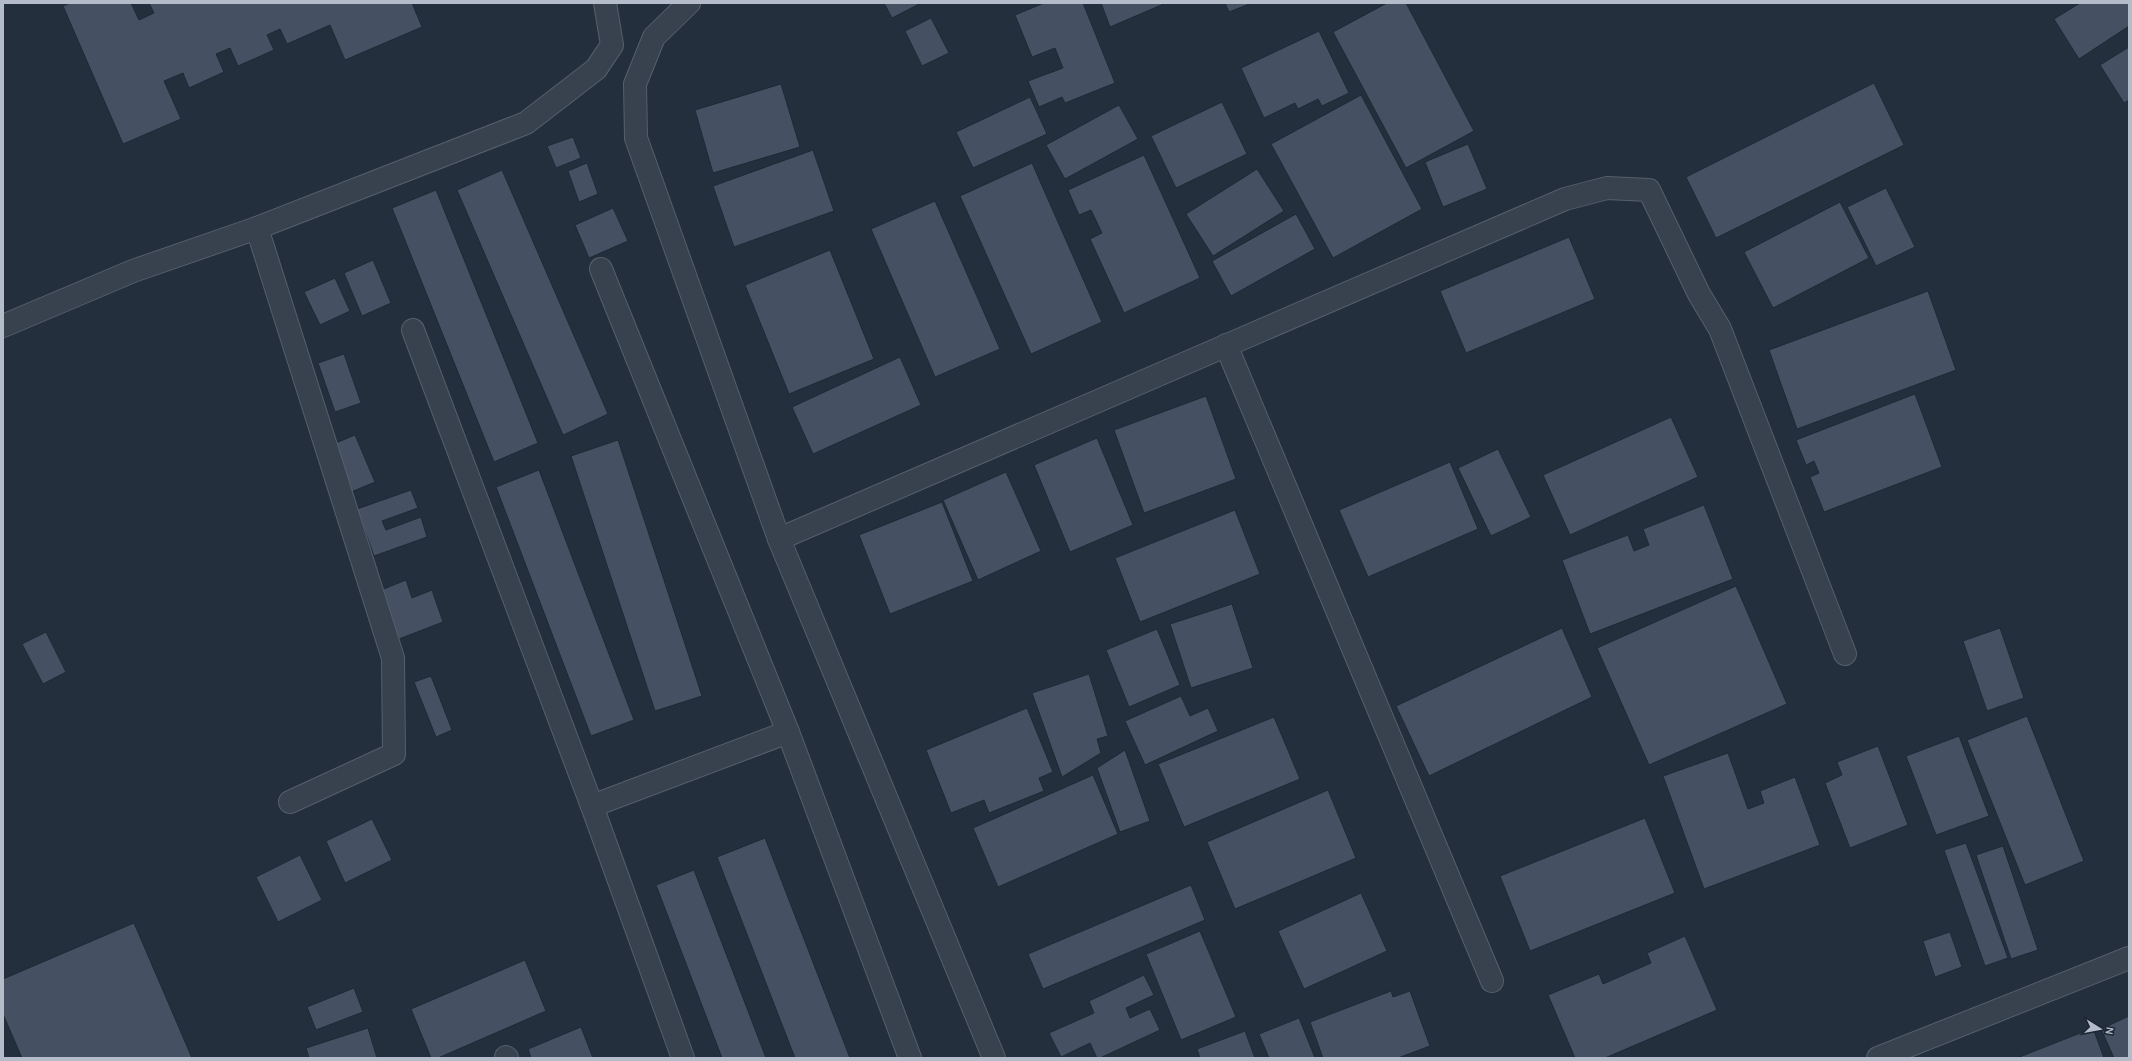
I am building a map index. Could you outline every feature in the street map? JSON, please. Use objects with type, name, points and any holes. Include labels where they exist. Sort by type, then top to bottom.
[{"type":"street","points":[[3,326],[133,271],[257,228],[526,123],[596,68],[612,45],[605,3]]},
{"type":"street","points":[[689,3],[654,37],[635,84],[636,138],[779,539],[994,1058]]},
{"type":"street","points":[[779,539],[1565,199],[1608,188],[1649,190],[1700,294],[1720,329],[1845,654]]},
{"type":"street","points":[[257,228],[393,658],[394,754],[290,802]]},
{"type":"street","points":[[601,269],[788,732],[910,1058]]},
{"type":"street","points":[[413,330],[592,806],[682,1058]]},
{"type":"street","points":[[1226,345],[1492,981]]},
{"type":"street","points":[[592,806],[788,732]]},
{"type":"street","points":[[1878,1058],[2129,958]]},
{"type":"building","points":[[70,3],[131,3],[139,20],[154,13],[149,3],[412,3],[422,27],[345,60],[330,25],[287,44],[280,29],[267,35],[274,50],[238,66],[230,48],[216,54],[224,72],[189,88],[183,73],[164,81],[181,119],[123,144],[63,6]]},
{"type":"building","points":[[884,3],[921,3],[892,18]]},
{"type":"building","points":[[1044,3],[1083,3],[1115,83],[1065,103],[1062,97],[1039,107],[1028,81],[1063,68],[1055,48],[1032,57],[1015,15]]},
{"type":"building","points":[[1101,3],[1166,3],[1110,27]]},
{"type":"building","points":[[1225,3],[1252,3],[1229,12]]},
{"type":"building","points":[[1387,3],[1406,3],[1474,131],[1406,168],[1333,32]]},
{"type":"building","points":[[2080,3],[2129,3],[2129,26],[2079,59],[2054,19]]},
{"type":"building","points":[[931,18],[949,53],[922,66],[905,31]]},
{"type":"building","points":[[1319,31],[1349,93],[1322,106],[1318,99],[1298,109],[1295,103],[1264,118],[1241,68]]},
{"type":"building","points":[[2129,47],[2129,100],[2124,103],[2100,65]]},
{"type":"building","points":[[1874,83],[1904,145],[1716,238],[1686,177]]},
{"type":"building","points":[[781,84],[800,147],[713,173],[695,110]]},
{"type":"building","points":[[1361,95],[1422,209],[1333,258],[1271,144]]},
{"type":"building","points":[[1030,97],[1047,134],[973,168],[956,132]]},
{"type":"building","points":[[1222,102],[1247,154],[1176,188],[1151,136]]},
{"type":"building","points":[[1119,105],[1138,139],[1065,179],[1046,145]]},
{"type":"building","points":[[573,137],[581,158],[556,168],[547,146]]},
{"type":"building","points":[[1468,144],[1487,189],[1443,207],[1425,162]]},
{"type":"building","points":[[813,150],[834,211],[734,247],[713,186]]},
{"type":"building","points":[[1144,155],[1200,278],[1124,313],[1090,239],[1102,233],[1091,210],[1079,215],[1068,190]]},
{"type":"building","points":[[587,163],[598,194],[579,202],[568,171]]},
{"type":"building","points":[[1032,163],[1102,322],[1031,354],[960,196]]},
{"type":"building","points":[[1257,169],[1284,211],[1213,256],[1186,214]]},
{"type":"building","points":[[502,170],[608,414],[563,435],[457,190]]},
{"type":"building","points":[[1886,188],[1915,247],[1876,266],[1847,207]]},
{"type":"building","points":[[436,190],[538,443],[494,462],[392,208]]},
{"type":"building","points":[[935,201],[1000,349],[935,377],[871,229]]},
{"type":"building","points":[[1840,202],[1869,258],[1773,308],[1744,252]]},
{"type":"building","points":[[613,208],[628,241],[589,258],[575,225]]},
{"type":"building","points":[[1296,214],[1315,249],[1231,296],[1212,261]]},
{"type":"building","points":[[1569,237],[1595,299],[1466,353],[1440,291]]},
{"type":"building","points":[[830,250],[874,359],[789,394],[745,285]]},
{"type":"building","points":[[373,260],[391,303],[362,316],[344,273]]},
{"type":"building","points":[[335,278],[350,311],[320,325],[304,292]]},
{"type":"building","points":[[1928,291],[1956,370],[1797,429],[1769,350]]},
{"type":"building","points":[[344,354],[361,403],[335,412],[318,363]]},
{"type":"building","points":[[900,357],[921,405],[813,454],[792,407]]},
{"type":"building","points":[[1915,394],[1942,467],[1824,512],[1810,477],[1819,473],[1814,461],[1806,465],[1796,440]]},
{"type":"building","points":[[1206,396],[1236,479],[1144,513],[1114,430]]},
{"type":"building","points":[[1671,417],[1698,477],[1570,535],[1543,475]]},
{"type":"building","points":[[355,435],[375,482],[351,492],[331,445]]},
{"type":"building","points":[[1097,438],[1133,525],[1070,552],[1034,465]]},
{"type":"building","points":[[618,440],[702,696],[655,711],[571,456]]},
{"type":"building","points":[[1498,449],[1531,517],[1491,536],[1458,468]]},
{"type":"building","points":[[1450,462],[1478,529],[1368,577],[1339,510]]},
{"type":"building","points":[[539,470],[634,720],[591,736],[496,487]]},
{"type":"building","points":[[1006,472],[1041,551],[978,580],[943,500]]},
{"type":"building","points":[[411,490],[418,508],[382,521],[386,530],[421,517],[427,537],[374,556],[357,509]]},
{"type":"building","points":[[942,502],[973,581],[890,614],[859,535]]},
{"type":"building","points":[[1704,505],[1733,579],[1590,634],[1562,560],[1628,535],[1634,551],[1649,545],[1643,529]]},
{"type":"building","points":[[1235,510],[1260,574],[1140,622],[1115,558]]},
{"type":"building","points":[[406,580],[412,598],[432,590],[443,622],[399,639],[381,590]]},
{"type":"building","points":[[1736,586],[1787,704],[1649,765],[1597,648]]},
{"type":"building","points":[[1232,604],[1253,668],[1191,688],[1170,624]]},
{"type":"building","points":[[1562,628],[1592,697],[1429,776],[1396,706]]},
{"type":"building","points":[[2000,628],[2024,698],[1987,711],[1963,641]]},
{"type":"building","points":[[1157,629],[1180,685],[1129,707],[1106,650]]},
{"type":"building","points":[[46,632],[66,672],[43,684],[22,644]]},
{"type":"building","points":[[1089,674],[1108,736],[1097,739],[1101,753],[1062,777],[1032,693]]},
{"type":"building","points":[[431,676],[452,730],[436,737],[414,682]]},
{"type":"building","points":[[1181,696],[1190,716],[1208,708],[1218,731],[1145,765],[1125,721]]},
{"type":"building","points":[[1027,708],[1053,772],[1039,778],[1044,791],[989,813],[984,800],[951,813],[926,750]]},
{"type":"building","points":[[2027,716],[2084,861],[2025,885],[1967,740]]},
{"type":"building","points":[[1274,717],[1300,779],[1184,827],[1158,764]]},
{"type":"building","points":[[1959,736],[1989,816],[1936,835],[1906,756]]},
{"type":"building","points":[[1878,746],[1908,825],[1850,848],[1825,783],[1842,775],[1837,762]]},
{"type":"building","points":[[1125,750],[1150,821],[1120,832],[1097,768]]},
{"type":"building","points":[[1728,753],[1748,809],[1764,803],[1760,791],[1795,777],[1820,845],[1704,889],[1663,776]]},
{"type":"building","points":[[1093,775],[1118,834],[998,887],[973,828]]},
{"type":"building","points":[[1328,790],[1356,858],[1235,909],[1207,842]]},
{"type":"building","points":[[1645,818],[1675,893],[1530,951],[1500,876]]},
{"type":"building","points":[[372,819],[392,860],[345,883],[326,841]]},
{"type":"building","points":[[765,838],[850,1058],[795,1058],[717,857]]},
{"type":"building","points":[[1966,843],[2008,958],[1985,966],[1944,850]]},
{"type":"building","points":[[2003,846],[2038,950],[2011,959],[1976,855]]},
{"type":"building","points":[[300,855],[322,900],[278,922],[256,877]]},
{"type":"building","points":[[694,870],[766,1058],[722,1058],[656,885]]},
{"type":"building","points":[[1191,885],[1205,920],[1043,989],[1028,954]]},
{"type":"building","points":[[1361,893],[1387,951],[1304,989],[1278,931]]},
{"type":"building","points":[[134,923],[192,1058],[22,1058],[3,1014],[3,979]]},
{"type":"building","points":[[1200,931],[1236,1017],[1181,1040],[1146,954]]},
{"type":"building","points":[[1950,932],[1962,967],[1935,977],[1923,941]]},
{"type":"building","points":[[1685,936],[1717,1010],[1605,1058],[1575,1058],[1548,995],[1599,974],[1603,984],[1651,963],[1647,953]]},
{"type":"building","points":[[525,960],[546,1011],[438,1058],[431,1058],[411,1009]]},
{"type":"building","points":[[1144,975],[1154,995],[1126,1008],[1130,1018],[1150,1009],[1160,1030],[1100,1058],[1097,1058],[1090,1043],[1061,1057],[1049,1033],[1094,1013],[1089,1001]]},
{"type":"building","points":[[354,988],[363,1012],[316,1030],[307,1007]]},
{"type":"building","points":[[1391,991],[1393,997],[1410,991],[1430,1046],[1398,1058],[1323,1058],[1310,1022]]},
{"type":"building","points":[[2129,1016],[2129,1058],[2114,1058],[2101,1029]]},
{"type":"building","points":[[1299,1018],[1315,1058],[1269,1058],[1259,1034]]},
{"type":"building","points":[[581,1027],[593,1058],[531,1058],[528,1049]]},
{"type":"building","points":[[368,1028],[377,1058],[309,1058],[306,1048]]},
{"type":"building","points":[[2093,1028],[2104,1058],[2017,1058]]},
{"type":"building","points":[[1245,1031],[1255,1058],[1200,1058],[1197,1049]]}]
